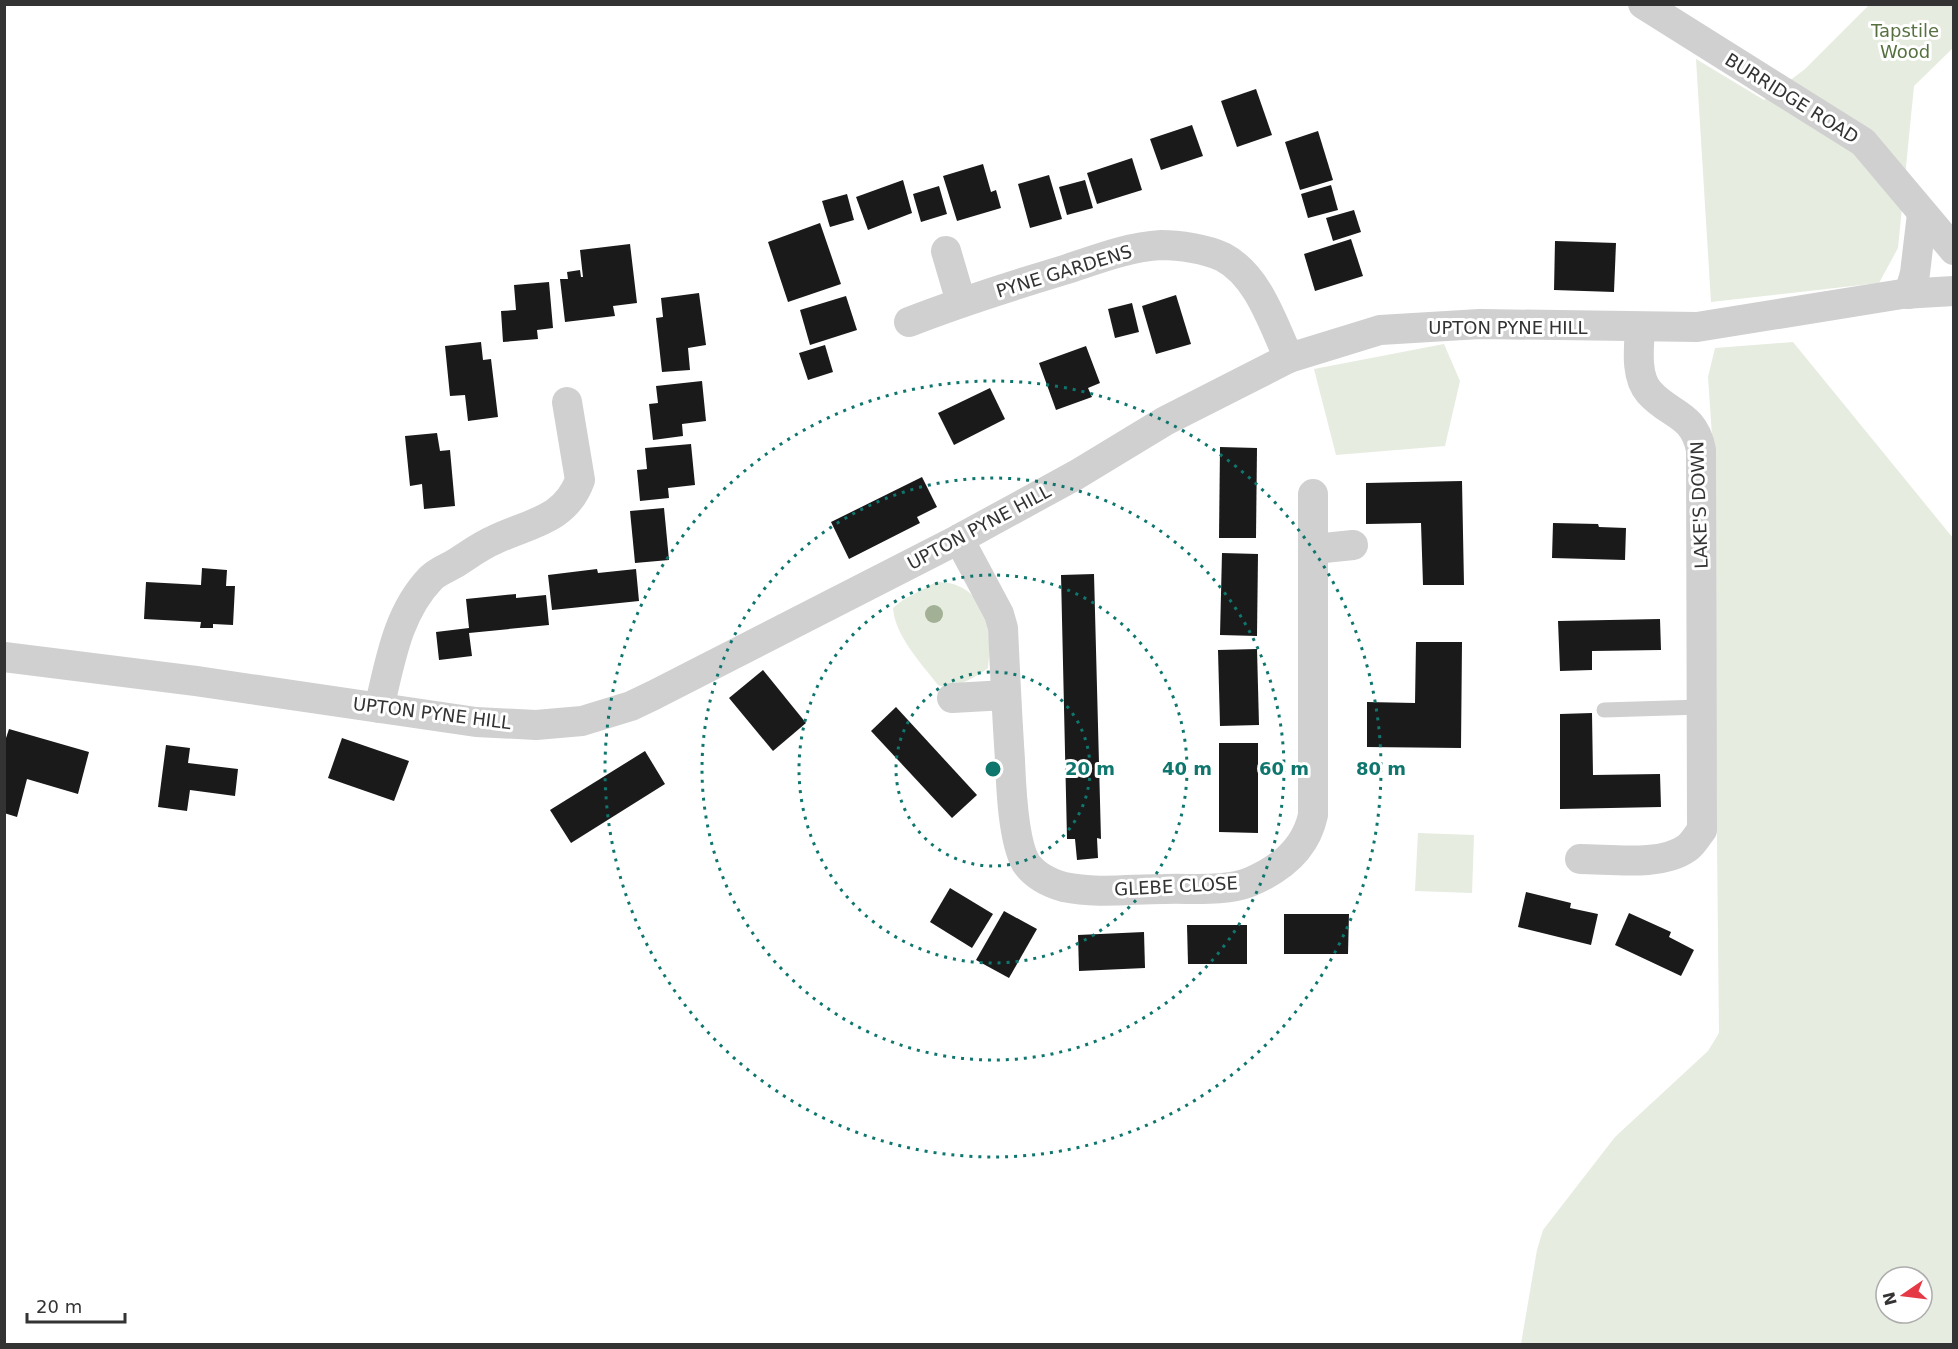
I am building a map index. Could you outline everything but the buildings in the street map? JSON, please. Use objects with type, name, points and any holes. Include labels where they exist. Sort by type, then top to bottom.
[{"type":"street","name":"BURRIDGE ROAD","points":[[1643,4],[1863,142],[1953,250]]},
{"type":"street","points":[[1909,294],[1916,273],[1922,214]]},
{"type":"street","name":"PYNE GARDENS","points":[[909,322],[961,302],[1123,251],[1161,245],[1195,249],[1223,257],[1244,274],[1261,299],[1289,358]]},
{"type":"street","points":[[946,251],[961,302]]},
{"type":"street","name":"UPTON PYNE HILL","points":[[4,657],[196,681],[476,722],[536,725],[582,721],[631,706],[654,695],[959,539],[1076,475],[1165,421],[1289,358],[1380,330],[1480,324],[1697,327],[1909,294],[1953,291]]},
{"type":"street","name":"LAKE'S DOWN","points":[[1580,859],[1657,859],[1676,855],[1689,846],[1702,830],[1701,450],[1698,435],[1692,426],[1648,391],[1642,378],[1639,355],[1640,328]]},
{"type":"street","points":[[379,708],[398,632],[410,607],[432,577],[493,541],[551,517],[569,502],[576,492],[580,480],[567,402]]},
{"type":"street","name":"GLEBE CLOSE","points":[[959,539],[999,614],[1003,628],[1015,821],[1022,854],[1027,864],[1044,880],[1089,890],[1225,888],[1249,882],[1270,872],[1293,855],[1310,830],[1313,815],[1313,494]]},
{"type":"street","points":[[1314,549],[1353,545]]},
{"type":"street","points":[[952,698],[1006,695]]},
{"type":"lane","points":[[1604,710],[1701,707]]},
{"type":"green space","name":"Tapstile Wood","points":[[1869,5],[1953,5],[1953,48],[1914,86],[1898,248],[1879,283],[1711,302],[1696,59],[1764,100],[1805,69]]},
{"type":"green space","points":[[1793,342],[1953,538],[1953,1344],[1521,1344],[1537,1250],[1543,1230],[1615,1137],[1708,1051],[1719,1033],[1713,450],[1708,377],[1715,348]]},
{"type":"green space","points":[[1444,344],[1460,381],[1445,446],[1336,455],[1314,369]]},
{"type":"green space","points":[[936,582],[952,584],[975,598],[987,623],[988,668],[957,685],[938,685],[904,639],[895,618],[893,608]]},
{"type":"green space","points":[[1418,833],[1474,835],[1472,893],[1415,891]]}]
